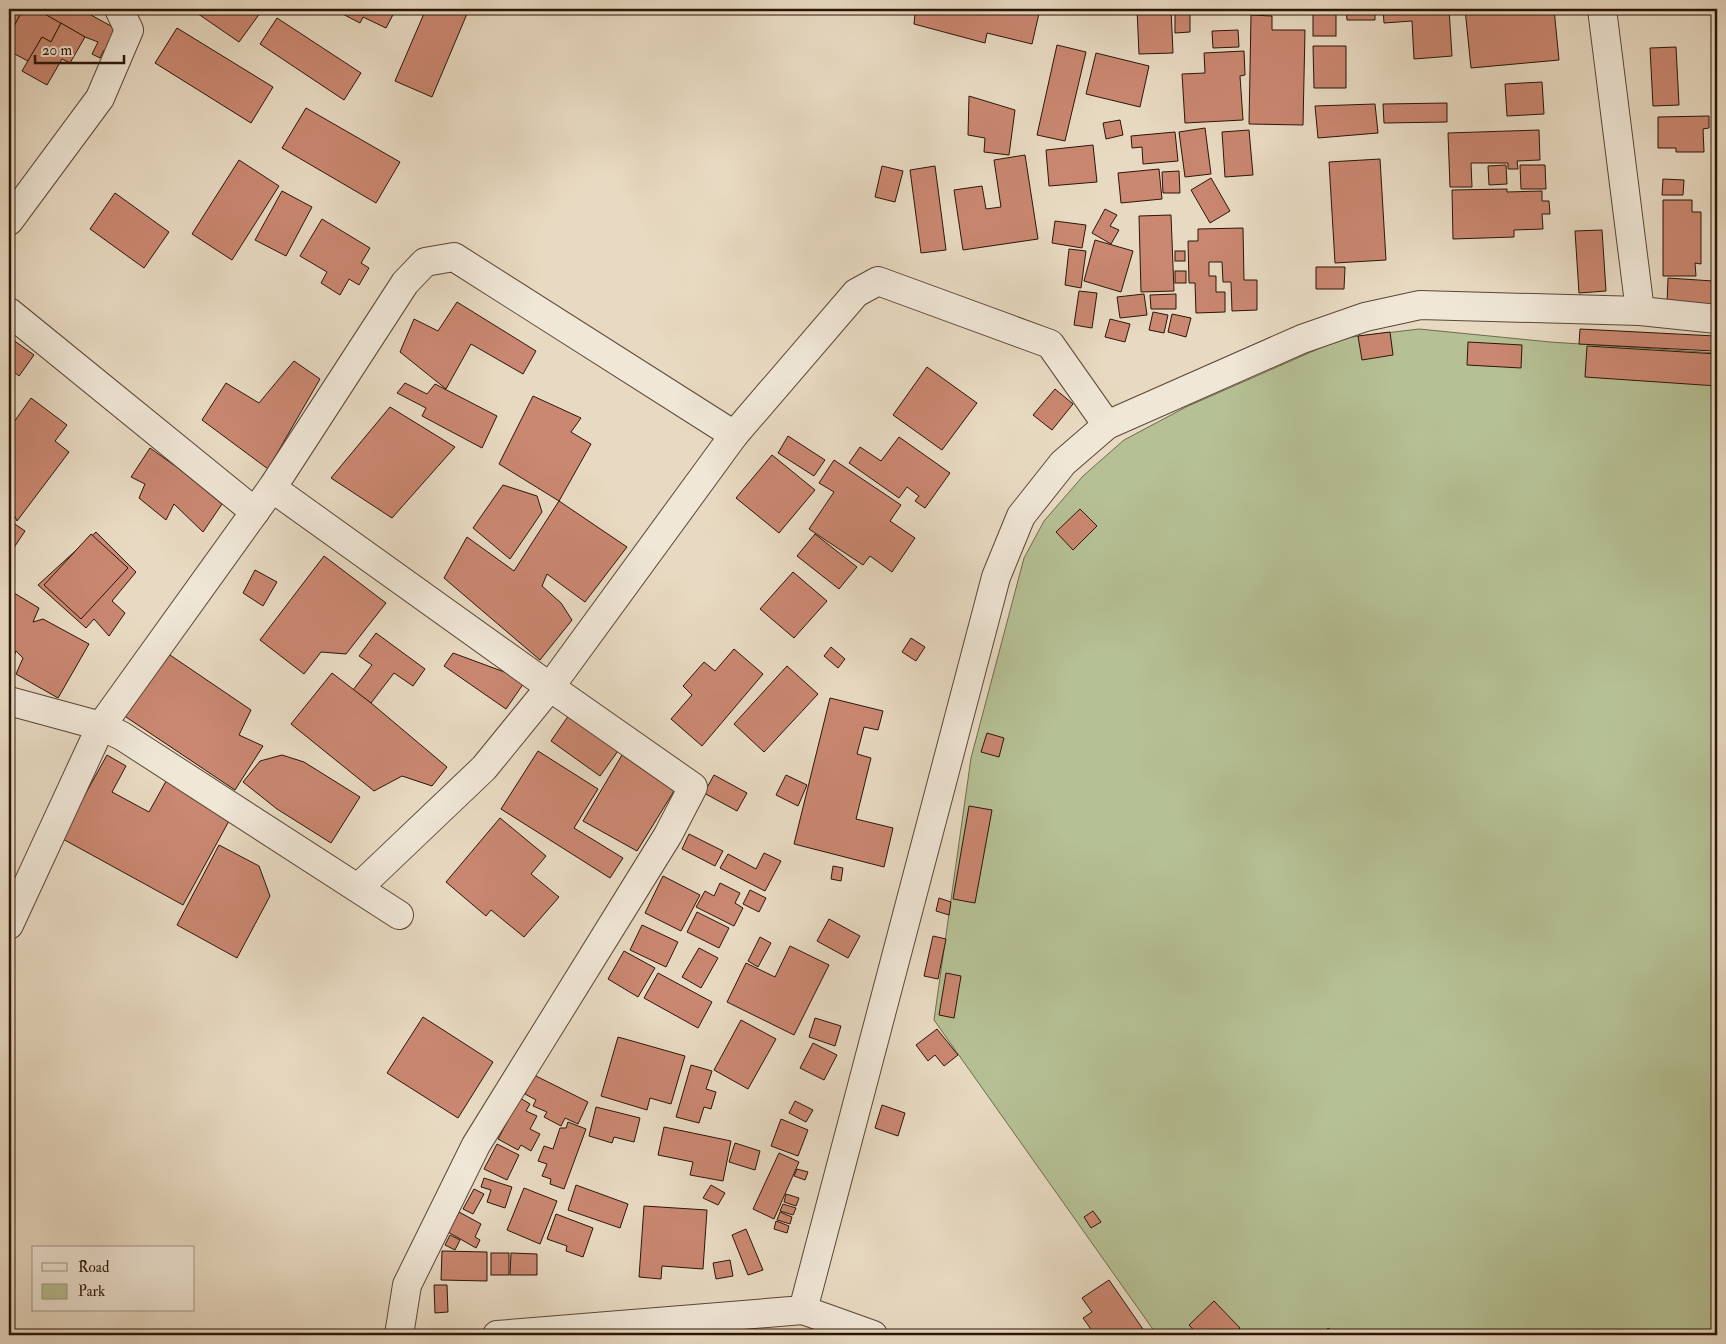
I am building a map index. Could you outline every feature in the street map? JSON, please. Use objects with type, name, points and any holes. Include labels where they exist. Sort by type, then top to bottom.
[{"type":"street","points":[[9,221],[100,98],[129,30],[119,9]]},
{"type":"street","points":[[1602,9],[1640,311]]},
{"type":"street","points":[[9,925],[101,726],[272,488],[406,283],[425,262],[454,257],[734,436]]},
{"type":"street","points":[[358,888],[484,768],[550,687],[734,436],[856,293],[878,281],[1050,344],[1107,425]]},
{"type":"street","points":[[803,1310],[996,577],[1021,516],[1063,463],[1107,425],[1302,340],[1365,317],[1420,305],[1640,311],[1717,319]]},
{"type":"street","points":[[9,312],[254,512]]},
{"type":"street","points":[[272,488],[693,788],[668,835],[476,1145],[407,1285],[399,1335]]},
{"type":"street","points":[[9,701],[101,726],[122,736],[399,915]]},
{"type":"street","points":[[497,1335],[803,1310],[873,1335]]},
{"type":"green space","points":[[1419,329],[1550,342],[1717,353],[1717,1335],[1157,1335],[934,1020],[971,758],[1024,558],[1044,521],[1083,476],[1124,440],[1186,407],[1343,338]]},
{"type":"building","points":[[9,9],[23,9],[9,36]]},
{"type":"building","points":[[23,9],[36,9],[61,23],[51,42],[42,37],[28,61],[9,51],[9,36]]},
{"type":"building","points":[[36,9],[80,9],[120,31],[109,53],[104,50],[100,58],[92,54],[98,42],[85,37]]},
{"type":"building","points":[[191,9],[263,9],[239,42]]},
{"type":"building","points":[[333,9],[396,9],[386,28],[363,17],[360,23]]},
{"type":"building","points":[[426,9],[469,9],[432,97],[395,81]]},
{"type":"building","points":[[893,9],[1040,9],[1032,44],[987,33],[985,43],[914,24],[915,14]]},
{"type":"building","points":[[1137,9],[1171,9],[1173,53],[1139,54]]},
{"type":"building","points":[[1175,9],[1190,9],[1190,32],[1175,33]]},
{"type":"building","points":[[1313,9],[1336,9],[1336,36],[1313,36]]},
{"type":"building","points":[[1346,9],[1375,9],[1375,20],[1347,20]]},
{"type":"building","points":[[1383,9],[1449,9],[1452,56],[1414,59],[1412,21],[1384,23]]},
{"type":"building","points":[[1465,9],[1554,9],[1559,60],[1471,68]]},
{"type":"building","points":[[1251,15],[1272,16],[1272,30],[1305,30],[1303,125],[1249,124]]},
{"type":"building","points":[[277,18],[361,73],[344,100],[260,44]]},
{"type":"building","points":[[61,23],[85,37],[70,63],[62,59],[47,85],[22,71],[42,37],[51,42]]},
{"type":"building","points":[[177,28],[273,87],[251,123],[155,63]]},
{"type":"building","points":[[1238,30],[1239,47],[1213,48],[1212,31]]},
{"type":"building","points":[[1057,45],[1086,52],[1065,141],[1037,135]]},
{"type":"building","points":[[1313,46],[1346,46],[1346,88],[1314,88]]},
{"type":"building","points":[[1676,47],[1679,105],[1653,106],[1650,48]]},
{"type":"building","points":[[1244,51],[1245,75],[1240,76],[1243,120],[1185,123],[1182,74],[1205,73],[1204,53]]},
{"type":"building","points":[[1096,53],[1149,66],[1140,107],[1086,94]]},
{"type":"building","points":[[1542,82],[1544,114],[1507,116],[1505,84]]},
{"type":"building","points":[[969,96],[1015,110],[1009,155],[984,152],[985,138],[968,135]]},
{"type":"building","points":[[1447,103],[1447,122],[1384,123],[1383,104]]},
{"type":"building","points":[[1375,104],[1378,133],[1318,138],[1315,106]]},
{"type":"building","points":[[306,108],[400,162],[376,203],[282,148]]},
{"type":"building","points":[[1709,116],[1709,128],[1703,129],[1704,152],[1676,152],[1676,148],[1658,148],[1658,117]]},
{"type":"building","points":[[1120,120],[1123,135],[1106,139],[1103,123]]},
{"type":"building","points":[[1205,128],[1211,174],[1185,177],[1179,132]]},
{"type":"building","points":[[1249,130],[1253,175],[1225,177],[1222,132]]},
{"type":"building","points":[[1539,130],[1540,160],[1517,161],[1518,169],[1508,169],[1508,163],[1471,163],[1472,187],[1450,187],[1448,133]]},
{"type":"building","points":[[1175,132],[1178,161],[1143,164],[1142,147],[1132,148],[1131,136]]},
{"type":"building","points":[[1093,145],[1097,182],[1049,186],[1046,150]]},
{"type":"building","points":[[1025,155],[1038,239],[963,250],[954,190],[982,186],[986,209],[1001,207],[994,160]]},
{"type":"building","points":[[1380,159],[1386,260],[1335,263],[1329,162]]},
{"type":"building","points":[[239,160],[279,186],[232,260],[192,234]]},
{"type":"building","points":[[1506,165],[1507,184],[1489,185],[1488,166]]},
{"type":"building","points":[[1520,165],[1545,165],[1546,189],[1521,189]]},
{"type":"building","points":[[882,166],[903,171],[895,202],[875,197]]},
{"type":"building","points":[[935,166],[946,250],[921,253],[910,170]]},
{"type":"building","points":[[1159,169],[1162,199],[1121,203],[1118,173]]},
{"type":"building","points":[[1179,171],[1180,193],[1163,193],[1162,172]]},
{"type":"building","points":[[1211,178],[1230,211],[1210,223],[1191,190]]},
{"type":"building","points":[[1663,179],[1684,180],[1683,195],[1662,195]]},
{"type":"building","points":[[1507,189],[1507,192],[1542,191],[1542,201],[1549,201],[1550,214],[1542,214],[1543,229],[1514,230],[1514,237],[1453,239],[1452,190]]},
{"type":"building","points":[[282,191],[312,207],[286,256],[255,240]]},
{"type":"building","points":[[115,193],[169,232],[144,268],[90,229]]},
{"type":"building","points":[[1663,200],[1692,200],[1692,212],[1701,212],[1701,264],[1695,263],[1696,276],[1663,276]]},
{"type":"building","points":[[1105,209],[1117,215],[1110,226],[1119,230],[1111,244],[1092,233]]},
{"type":"building","points":[[1171,215],[1174,291],[1141,292],[1139,216]]},
{"type":"building","points":[[322,219],[370,248],[361,263],[369,268],[359,285],[349,279],[340,295],[321,283],[327,272],[300,256]]},
{"type":"building","points":[[1055,221],[1086,225],[1082,248],[1052,243]]},
{"type":"building","points":[[1243,228],[1244,280],[1257,280],[1257,310],[1232,311],[1231,282],[1223,282],[1222,262],[1209,262],[1209,276],[1216,276],[1216,292],[1225,292],[1225,312],[1196,313],[1195,283],[1189,283],[1188,241],[1198,241],[1198,229]]},
{"type":"building","points":[[1602,230],[1606,291],[1579,293],[1575,231]]},
{"type":"building","points":[[1095,240],[1133,251],[1121,292],[1084,281]]},
{"type":"building","points":[[1069,249],[1086,251],[1081,288],[1065,285]]},
{"type":"building","points":[[1175,251],[1185,251],[1185,261],[1175,261]]},
{"type":"building","points":[[1316,267],[1345,267],[1344,289],[1316,289]]},
{"type":"building","points":[[1175,271],[1186,271],[1186,283],[1175,283]]},
{"type":"building","points":[[1668,278],[1713,281],[1712,306],[1667,304]]},
{"type":"building","points":[[1079,291],[1097,293],[1092,328],[1074,325]]},
{"type":"building","points":[[1144,294],[1147,315],[1120,318],[1117,297]]},
{"type":"building","points":[[1176,294],[1176,309],[1151,309],[1150,295]]},
{"type":"building","points":[[457,302],[536,351],[523,374],[471,344],[446,389],[400,352],[414,319],[438,331]]},
{"type":"building","points":[[1153,312],[1168,315],[1164,333],[1149,330]]},
{"type":"building","points":[[1172,314],[1191,318],[1186,337],[1168,332]]},
{"type":"building","points":[[1110,319],[1130,324],[1125,342],[1105,337]]},
{"type":"building","points":[[1580,329],[1715,336],[1714,351],[1579,344]]},
{"type":"building","points":[[1390,332],[1393,355],[1362,360],[1358,336]]},
{"type":"building","points":[[9,337],[34,355],[19,376],[9,368]]},
{"type":"building","points":[[1468,342],[1522,345],[1521,368],[1467,365]]},
{"type":"building","points":[[1587,346],[1717,354],[1717,386],[1585,377]]},
{"type":"building","points":[[294,361],[320,379],[268,469],[202,420],[226,383],[259,403]]},
{"type":"building","points":[[927,367],[977,403],[942,450],[893,415]]},
{"type":"building","points":[[405,383],[427,394],[435,384],[497,416],[482,448],[422,416],[426,408],[397,393]]},
{"type":"building","points":[[1055,389],[1073,404],[1052,430],[1033,415]]},
{"type":"building","points":[[533,396],[581,418],[571,432],[591,444],[559,501],[499,464]]},
{"type":"building","points":[[31,398],[67,425],[55,441],[69,452],[17,521],[9,503],[9,429]]},
{"type":"building","points":[[390,407],[455,447],[392,518],[331,478]]},
{"type":"building","points":[[788,436],[825,460],[814,476],[778,453]]},
{"type":"building","points":[[899,437],[950,473],[925,508],[915,501],[919,496],[907,487],[899,498],[849,463],[860,447],[881,461]]},
{"type":"building","points":[[150,448],[222,504],[203,532],[174,504],[166,520],[139,498],[145,484],[131,477]]},
{"type":"building","points":[[772,455],[815,490],[779,533],[736,498]]},
{"type":"building","points":[[834,460],[901,505],[890,521],[915,538],[892,572],[870,556],[863,565],[809,529],[834,492],[819,483]]},
{"type":"building","points":[[503,485],[537,496],[542,512],[510,559],[473,528]]},
{"type":"building","points":[[559,501],[627,547],[585,602],[547,574],[542,586],[561,603],[572,620],[540,660],[444,578],[467,537],[514,571]]},
{"type":"building","points":[[1080,509],[1097,526],[1073,550],[1056,532]]},
{"type":"building","points":[[9,520],[25,531],[9,555]]},
{"type":"building","points":[[96,532],[136,572],[112,601],[125,613],[109,636],[94,619],[86,628],[38,585]]},
{"type":"building","points":[[91,534],[128,568],[81,619],[44,585]]},
{"type":"building","points":[[815,534],[857,567],[839,589],[797,556]]},
{"type":"building","points":[[324,556],[386,603],[346,654],[321,652],[304,674],[260,640]]},
{"type":"building","points":[[255,570],[277,582],[263,606],[243,593]]},
{"type":"building","points":[[793,572],[827,601],[794,638],[760,609]]},
{"type":"building","points":[[9,590],[39,608],[33,622],[43,619],[89,644],[58,698],[16,674],[23,658],[16,651],[9,669]]},
{"type":"building","points":[[376,633],[425,669],[413,686],[394,673],[371,703],[353,690],[372,665],[359,656]]},
{"type":"building","points":[[911,638],[925,647],[916,661],[902,652]]},
{"type":"building","points":[[831,647],[845,659],[838,668],[824,656]]},
{"type":"building","points":[[734,649],[763,674],[702,746],[671,719],[692,695],[683,686],[704,662],[715,671]]},
{"type":"building","points":[[167,653],[251,710],[239,735],[263,746],[235,790],[123,715]]},
{"type":"building","points":[[453,653],[526,680],[506,709],[444,666]]},
{"type":"building","points":[[787,666],[818,694],[764,752],[734,724]]},
{"type":"building","points":[[332,673],[447,767],[432,786],[402,776],[374,791],[291,724]]},
{"type":"building","points":[[830,698],[883,711],[878,730],[864,727],[857,754],[871,758],[856,819],[893,828],[884,867],[794,844]]},
{"type":"building","points":[[569,715],[618,751],[600,776],[551,741]]},
{"type":"building","points":[[987,733],[1004,738],[999,757],[981,752]]},
{"type":"building","points":[[538,751],[598,789],[574,828],[623,858],[610,878],[501,809]]},
{"type":"building","points":[[107,755],[126,766],[112,792],[149,812],[170,774],[235,810],[183,905],[61,838]]},
{"type":"building","points":[[282,755],[304,762],[360,797],[331,843],[277,809],[243,782],[260,761]]},
{"type":"building","points":[[622,755],[674,791],[637,851],[583,821]]},
{"type":"building","points":[[714,775],[747,793],[737,811],[704,793]]},
{"type":"building","points":[[786,775],[807,785],[798,806],[776,795]]},
{"type":"building","points":[[969,806],[992,810],[975,903],[953,899]]},
{"type":"building","points":[[500,818],[546,856],[531,874],[559,897],[524,937],[491,910],[486,916],[446,882]]},
{"type":"building","points":[[689,834],[723,851],[715,866],[682,849]]},
{"type":"building","points":[[219,845],[259,866],[270,896],[237,958],[177,925]]},
{"type":"building","points":[[764,853],[781,861],[765,891],[720,868],[728,854],[756,869]]},
{"type":"building","points":[[833,866],[843,868],[841,881],[831,879]]},
{"type":"building","points":[[663,876],[700,895],[681,931],[645,913]]},
{"type":"building","points":[[720,883],[740,893],[735,903],[743,908],[734,926],[696,907],[705,891],[714,896]]},
{"type":"building","points":[[750,890],[766,898],[759,912],[743,904]]},
{"type":"building","points":[[939,898],[951,902],[949,915],[936,911]]},
{"type":"building","points":[[697,912],[729,928],[719,948],[687,932]]},
{"type":"building","points":[[829,919],[860,936],[848,958],[817,941]]},
{"type":"building","points":[[642,925],[678,942],[666,967],[630,950]]},
{"type":"building","points":[[933,936],[946,939],[938,979],[924,976]]},
{"type":"building","points":[[760,937],[771,943],[758,967],[748,961]]},
{"type":"building","points":[[790,946],[829,965],[794,1035],[727,1002],[746,963],[775,977]]},
{"type":"building","points":[[699,948],[718,958],[701,988],[682,977]]},
{"type":"building","points":[[624,951],[655,968],[638,997],[608,979]]},
{"type":"building","points":[[658,973],[712,1002],[698,1028],[644,998]]},
{"type":"building","points":[[946,973],[961,976],[954,1018],[939,1015]]},
{"type":"building","points":[[423,1017],[493,1062],[458,1118],[387,1073]]},
{"type":"building","points":[[815,1018],[841,1026],[835,1046],[809,1037]]},
{"type":"building","points":[[741,1020],[776,1039],[748,1089],[714,1070]]},
{"type":"building","points":[[937,1029],[958,1055],[944,1066],[935,1055],[928,1061],[916,1045]]},
{"type":"building","points":[[618,1037],[685,1056],[671,1104],[650,1098],[647,1110],[601,1096]]},
{"type":"building","points":[[813,1043],[837,1055],[824,1080],[800,1068]]},
{"type":"building","points":[[691,1065],[712,1071],[706,1089],[716,1092],[711,1109],[704,1107],[699,1123],[676,1117]]},
{"type":"building","points":[[534,1075],[588,1102],[578,1124],[565,1118],[561,1126],[544,1117],[547,1112],[533,1106],[536,1100],[525,1094]]},
{"type":"building","points":[[520,1098],[530,1104],[526,1111],[537,1116],[530,1129],[540,1134],[531,1151],[521,1145],[518,1150],[498,1139]]},
{"type":"building","points":[[795,1101],[813,1110],[806,1122],[789,1113]]},
{"type":"building","points":[[882,1105],[905,1113],[898,1136],[875,1128]]},
{"type":"building","points":[[596,1107],[640,1118],[634,1142],[614,1137],[612,1143],[589,1136]]},
{"type":"building","points":[[781,1119],[808,1130],[798,1156],[771,1146]]},
{"type":"building","points":[[568,1122],[586,1129],[564,1189],[550,1184],[551,1179],[542,1176],[547,1164],[538,1161],[544,1146],[553,1149],[560,1128],[566,1128]]},
{"type":"building","points":[[664,1127],[731,1141],[723,1181],[690,1175],[693,1162],[658,1155]]},
{"type":"building","points":[[735,1143],[760,1151],[755,1170],[729,1162]]},
{"type":"building","points":[[497,1144],[519,1155],[507,1180],[484,1169]]},
{"type":"building","points":[[779,1153],[799,1162],[774,1219],[753,1209]]},
{"type":"building","points":[[797,1169],[808,1172],[805,1180],[794,1176]]},
{"type":"building","points":[[484,1178],[512,1187],[505,1208],[487,1202],[491,1190],[481,1187]]},
{"type":"building","points":[[576,1185],[628,1204],[620,1228],[568,1210]]},
{"type":"building","points":[[711,1185],[725,1193],[718,1205],[703,1198]]},
{"type":"building","points":[[524,1188],[557,1201],[540,1244],[507,1230]]},
{"type":"building","points":[[474,1189],[484,1194],[473,1214],[463,1209]]},
{"type":"building","points":[[786,1194],[799,1198],[796,1206],[784,1202]]},
{"type":"building","points":[[783,1204],[796,1208],[793,1215],[780,1211]]},
{"type":"building","points":[[644,1206],[707,1210],[703,1269],[662,1266],[661,1279],[639,1277]]},
{"type":"building","points":[[1093,1211],[1101,1222],[1091,1228],[1084,1217]]},
{"type":"building","points":[[459,1212],[481,1224],[475,1237],[480,1240],[476,1248],[448,1232]]},
{"type":"building","points":[[780,1212],[792,1217],[790,1224],[777,1220]]},
{"type":"building","points":[[556,1214],[593,1228],[583,1257],[566,1251],[567,1246],[547,1239]]},
{"type":"building","points":[[776,1221],[789,1226],[787,1233],[774,1229]]},
{"type":"building","points":[[746,1229],[763,1270],[748,1275],[732,1235]]},
{"type":"building","points":[[450,1235],[460,1240],[455,1250],[445,1245]]},
{"type":"building","points":[[442,1251],[487,1252],[487,1281],[441,1280]]},
{"type":"building","points":[[491,1253],[509,1253],[509,1275],[491,1275]]},
{"type":"building","points":[[511,1253],[537,1254],[537,1275],[510,1275]]},
{"type":"building","points":[[730,1260],[733,1276],[716,1279],[713,1263]]},
{"type":"building","points":[[1109,1280],[1147,1335],[1095,1335],[1083,1318],[1092,1312],[1082,1298]]},
{"type":"building","points":[[434,1285],[447,1285],[448,1312],[435,1313]]},
{"type":"building","points":[[1214,1301],[1240,1328],[1233,1335],[1198,1335],[1189,1325]]},
{"type":"building","points":[[1328,1328],[1337,1335],[1323,1335]]}]
